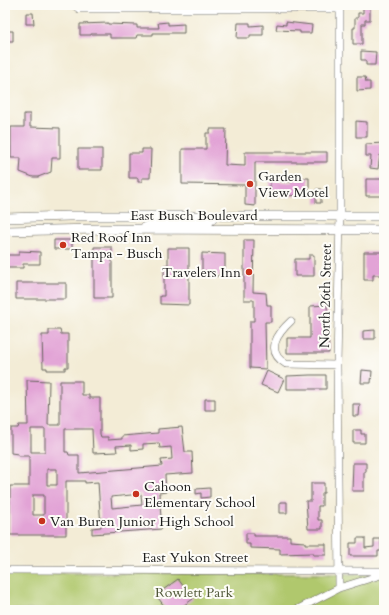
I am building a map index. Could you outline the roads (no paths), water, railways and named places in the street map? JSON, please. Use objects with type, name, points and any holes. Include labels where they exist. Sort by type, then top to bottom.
[{"type":"main road","name":"East Busch Boulevard","points":[[5,218],[69,216],[384,216]]},
{"type":"main road","points":[[138,229],[156,223],[207,222],[214,216]]},
{"type":"main road","name":"East Busch Boulevard","points":[[5,231],[138,229],[384,230]]},
{"type":"street","points":[[74,5],[79,9],[340,7]]},
{"type":"street","name":"North 26th Street","points":[[339,588],[337,364],[340,216],[340,7]]},
{"type":"street","points":[[291,320],[276,338],[275,353],[279,360],[286,364],[337,364]]},
{"type":"street","name":"East Yukon Street","points":[[5,570],[384,571]]},
{"type":"street","points":[[296,610],[339,588],[384,574]]},
{"type":"place","name":"Garden View Motel","points":[[250,184]]},
{"type":"place","name":"Red Roof Inn Tampa - Busch","points":[[63,245]]},
{"type":"place","name":"Travelers Inn","points":[[249,272]]},
{"type":"place","name":"Cahoon Elementary School","points":[[136,494]]},
{"type":"place","name":"Van Buren Junior High School","points":[[42,521]]},
{"type":"park label","name":"Rowlett Park","points":[[194,592]]}]
